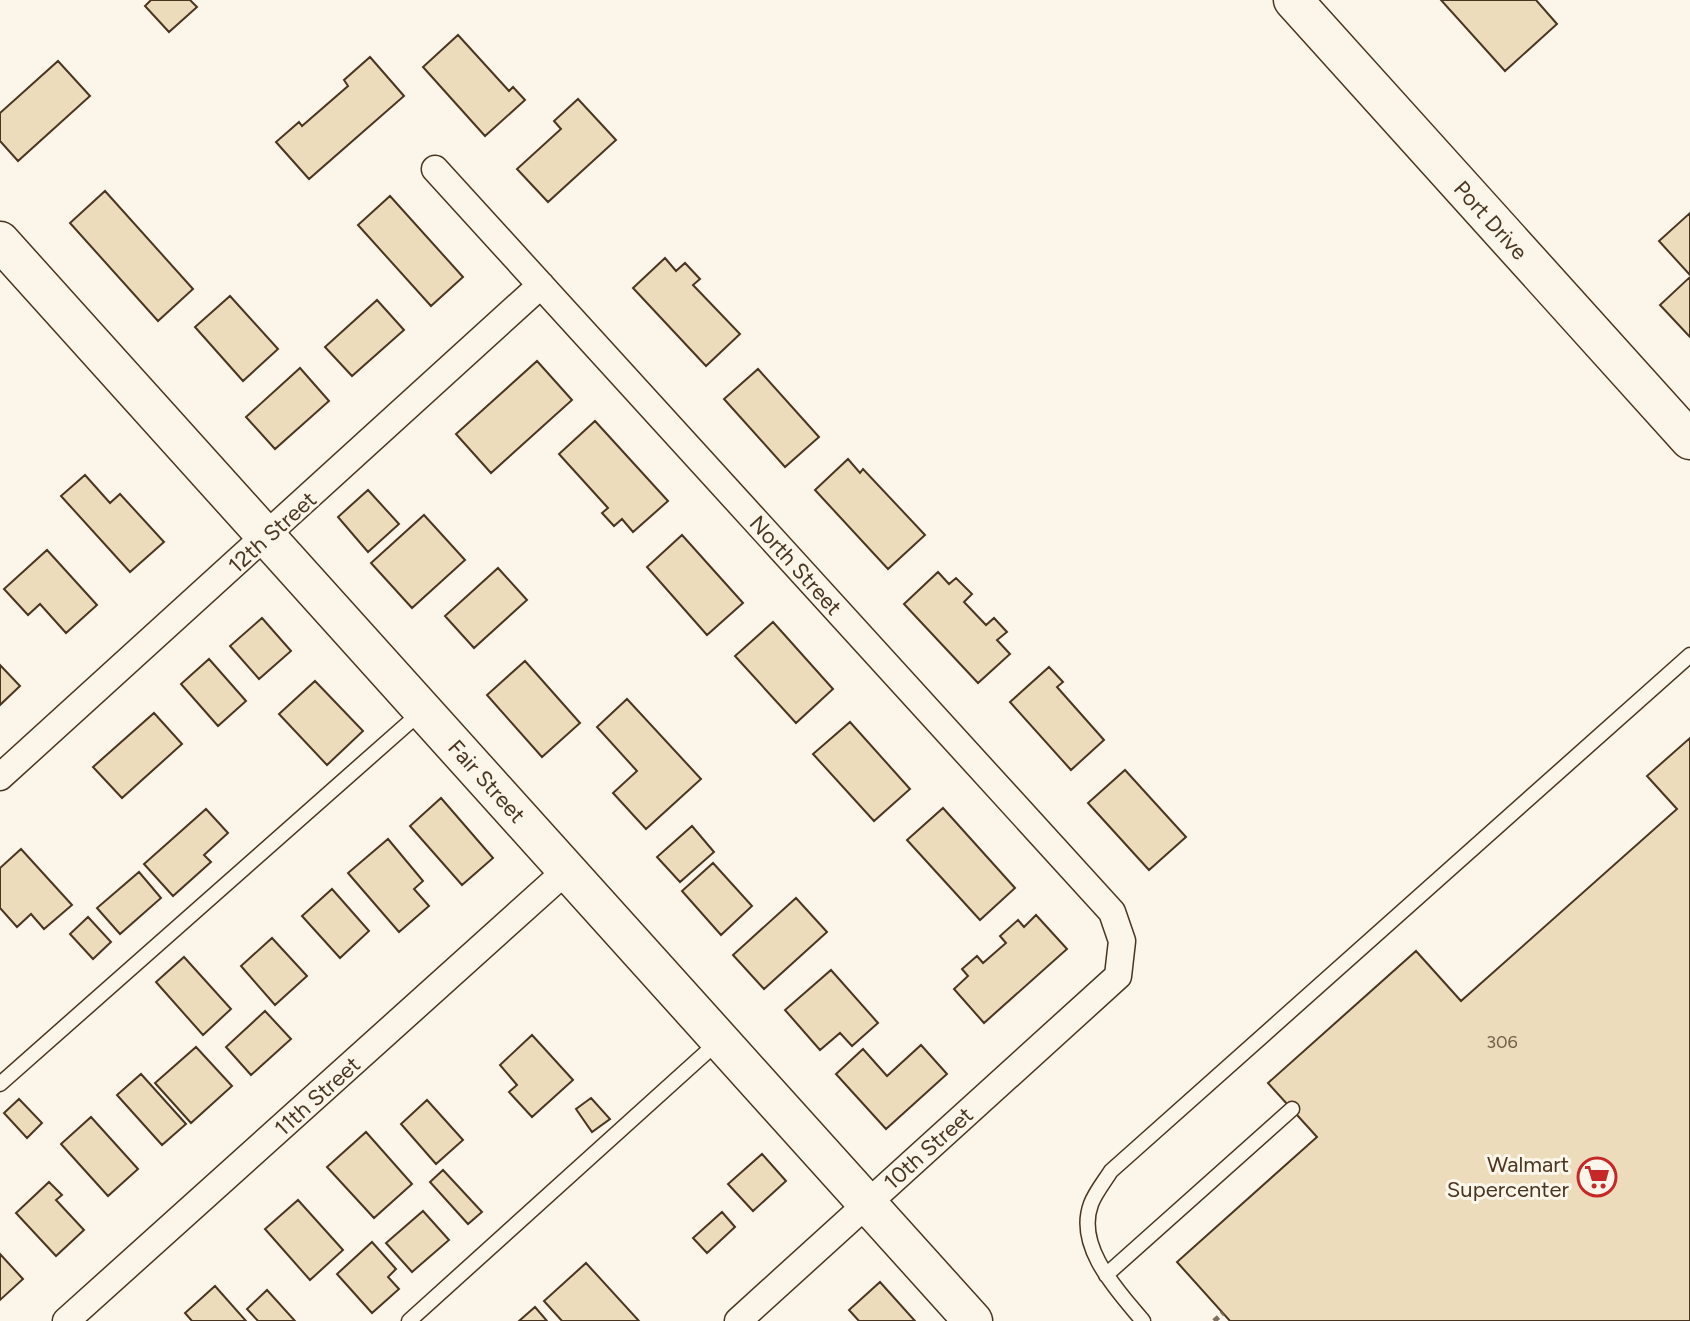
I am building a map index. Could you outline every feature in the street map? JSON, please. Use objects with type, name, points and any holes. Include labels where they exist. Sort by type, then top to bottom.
[{"type":"street","name":"Port Drive","points":[[1293,0],[1690,440]]},
{"type":"street","name":"North Street","points":[[435,169],[1112,912],[1122,941],[1118,976]]},
{"type":"street","name":"Fair Street","points":[[0,241],[973,1321]]},
{"type":"street","name":"12th Street","points":[[0,777],[541,285]]},
{"type":"street","name":"11th Street","points":[[66,1321],[567,870]]},
{"type":"street","name":"10th Street","points":[[738,1321],[1118,976]]},
{"type":"lane","points":[[1143,1321],[1106,1275],[1087,1222],[1091,1202],[1111,1171],[1690,655]]},
{"type":"lane","points":[[0,1084],[423,710]]},
{"type":"lane","points":[[409,1321],[720,1040]]},
{"type":"lane","points":[[1106,1275],[1292,1109]]},
{"type":"path","points":[[1214,1321],[1223,1313]]},
{"type":"building","points":[[151,0],[190,0],[197,7],[169,32],[145,6]]},
{"type":"building","points":[[1441,0],[1536,0],[1557,24],[1505,71]]},
{"type":"building","points":[[458,35],[509,91],[513,87],[525,100],[485,136],[423,67]]},
{"type":"building","points":[[370,57],[404,96],[309,179],[276,142],[299,122],[302,126],[348,86],[344,80]]},
{"type":"building","points":[[58,61],[90,96],[18,161],[0,141],[0,113]]},
{"type":"building","points":[[578,99],[616,140],[548,202],[517,169],[561,129],[554,121]]},
{"type":"building","points":[[105,191],[193,289],[158,321],[70,223]]},
{"type":"building","points":[[390,196],[463,277],[431,306],[358,225]]},
{"type":"building","points":[[1690,213],[1690,275],[1659,241]]},
{"type":"building","points":[[665,258],[676,271],[685,263],[700,279],[693,285],[740,334],[706,366],[633,288]]},
{"type":"building","points":[[1690,277],[1690,337],[1660,305]]},
{"type":"building","points":[[230,296],[278,349],[243,381],[195,327]]},
{"type":"building","points":[[377,300],[404,330],[352,376],[325,347]]},
{"type":"building","points":[[537,361],[572,400],[491,473],[456,434]]},
{"type":"building","points":[[300,368],[329,401],[275,449],[246,417]]},
{"type":"building","points":[[758,369],[819,437],[785,467],[724,399]]},
{"type":"building","points":[[595,421],[668,501],[633,532],[622,519],[614,526],[602,513],[608,508],[559,454]]},
{"type":"building","points":[[848,459],[860,473],[863,469],[925,535],[888,569],[815,490]]},
{"type":"building","points":[[85,475],[110,503],[120,494],[164,542],[130,572],[61,496]]},
{"type":"building","points":[[368,490],[399,524],[368,552],[338,517]]},
{"type":"building","points":[[424,515],[465,560],[412,608],[371,563]]},
{"type":"building","points":[[682,535],[743,603],[707,635],[647,567]]},
{"type":"building","points":[[47,550],[97,605],[66,633],[40,604],[28,615],[4,589]]},
{"type":"building","points":[[498,568],[527,600],[474,648],[445,616]]},
{"type":"building","points":[[938,572],[949,584],[956,578],[972,594],[964,602],[986,625],[994,618],[1007,632],[997,640],[1010,654],[978,683],[904,604]]},
{"type":"building","points":[[262,618],[291,651],[259,679],[230,646]]},
{"type":"building","points":[[773,622],[833,689],[796,723],[735,656]]},
{"type":"building","points":[[209,659],[246,701],[218,726],[181,684]]},
{"type":"building","points":[[525,661],[580,723],[542,757],[487,695]]},
{"type":"building","points":[[0,665],[20,686],[0,705]]},
{"type":"building","points":[[1049,667],[1063,682],[1057,687],[1104,740],[1071,770],[1010,702]]},
{"type":"building","points":[[315,681],[363,731],[327,765],[279,714]]},
{"type":"building","points":[[627,699],[701,779],[646,829],[613,793],[637,771],[597,727]]},
{"type":"building","points":[[154,713],[182,744],[122,798],[93,767]]},
{"type":"building","points":[[850,722],[910,789],[874,821],[813,754]]},
{"type":"building","points":[[1690,738],[1690,1321],[1230,1321],[1177,1262],[1317,1137],[1268,1083],[1416,951],[1461,1001],[1677,809],[1647,776]]},
{"type":"building","points":[[1125,770],[1186,837],[1149,870],[1088,803]]},
{"type":"building","points":[[441,798],[493,858],[462,885],[410,826]]},
{"type":"building","points":[[943,808],[1015,888],[980,920],[907,840]]},
{"type":"building","points":[[206,809],[228,833],[204,855],[211,862],[173,896],[144,864]]},
{"type":"building","points":[[692,826],[714,852],[680,882],[657,857]]},
{"type":"building","points":[[388,839],[423,881],[414,889],[429,906],[399,932],[348,873]]},
{"type":"building","points":[[21,849],[72,905],[44,929],[31,914],[17,927],[0,908],[0,868]]},
{"type":"building","points":[[713,863],[752,906],[721,935],[682,891]]},
{"type":"building","points":[[139,872],[161,898],[120,934],[97,908]]},
{"type":"building","points":[[332,889],[369,931],[340,958],[302,916]]},
{"type":"building","points":[[796,898],[827,932],[764,989],[733,955]]},
{"type":"building","points":[[1036,915],[1067,949],[984,1023],[954,989],[968,976],[962,969],[977,956],[983,963],[1006,943],[1000,936],[1018,920],[1024,927]]},
{"type":"building","points":[[88,917],[111,942],[93,959],[70,934]]},
{"type":"building","points":[[272,938],[307,976],[275,1005],[241,966]]},
{"type":"building","points":[[184,957],[231,1009],[203,1035],[156,982]]},
{"type":"building","points":[[831,970],[878,1023],[852,1046],[840,1033],[820,1050],[785,1010]]},
{"type":"building","points":[[265,1011],[291,1039],[251,1075],[226,1047]]},
{"type":"building","points":[[532,1035],[573,1080],[532,1117],[509,1092],[517,1085],[500,1065]]},
{"type":"building","points":[[921,1045],[947,1074],[886,1129],[836,1074],[863,1049],[887,1076]]},
{"type":"building","points":[[196,1047],[232,1086],[191,1123],[155,1083]]},
{"type":"building","points":[[141,1074],[186,1124],[162,1145],[117,1095]]},
{"type":"building","points":[[591,1098],[610,1119],[592,1132],[576,1109]]},
{"type":"building","points":[[19,1099],[42,1123],[27,1138],[4,1113]]},
{"type":"building","points":[[427,1100],[463,1140],[436,1164],[401,1124]]},
{"type":"building","points":[[91,1117],[138,1169],[108,1196],[61,1144]]},
{"type":"building","points":[[366,1132],[412,1184],[374,1218],[327,1167]]},
{"type":"building","points":[[762,1154],[786,1181],[753,1211],[728,1184]]},
{"type":"building","points":[[443,1170],[482,1212],[468,1224],[430,1182]]},
{"type":"building","points":[[49,1182],[62,1195],[56,1200],[84,1230],[56,1256],[16,1213]]},
{"type":"building","points":[[298,1200],[343,1250],[310,1280],[265,1229]]},
{"type":"building","points":[[423,1211],[449,1240],[412,1272],[386,1243]]},
{"type":"building","points":[[722,1212],[735,1227],[707,1253],[693,1238]]},
{"type":"building","points":[[372,1242],[396,1269],[388,1277],[399,1289],[372,1313],[337,1274]]},
{"type":"building","points":[[0,1254],[23,1279],[0,1300]]},
{"type":"building","points":[[586,1263],[639,1321],[562,1321],[544,1301]]},
{"type":"building","points":[[880,1282],[915,1321],[859,1321],[849,1310]]},
{"type":"building","points":[[215,1286],[246,1321],[192,1321],[185,1313]]},
{"type":"building","points":[[267,1290],[295,1321],[258,1321],[247,1309]]},
{"type":"building","points":[[535,1307],[547,1321],[519,1321]]},
{"type":"place","name":"Walmart Supercenter","points":[[1597,1177]]}]
